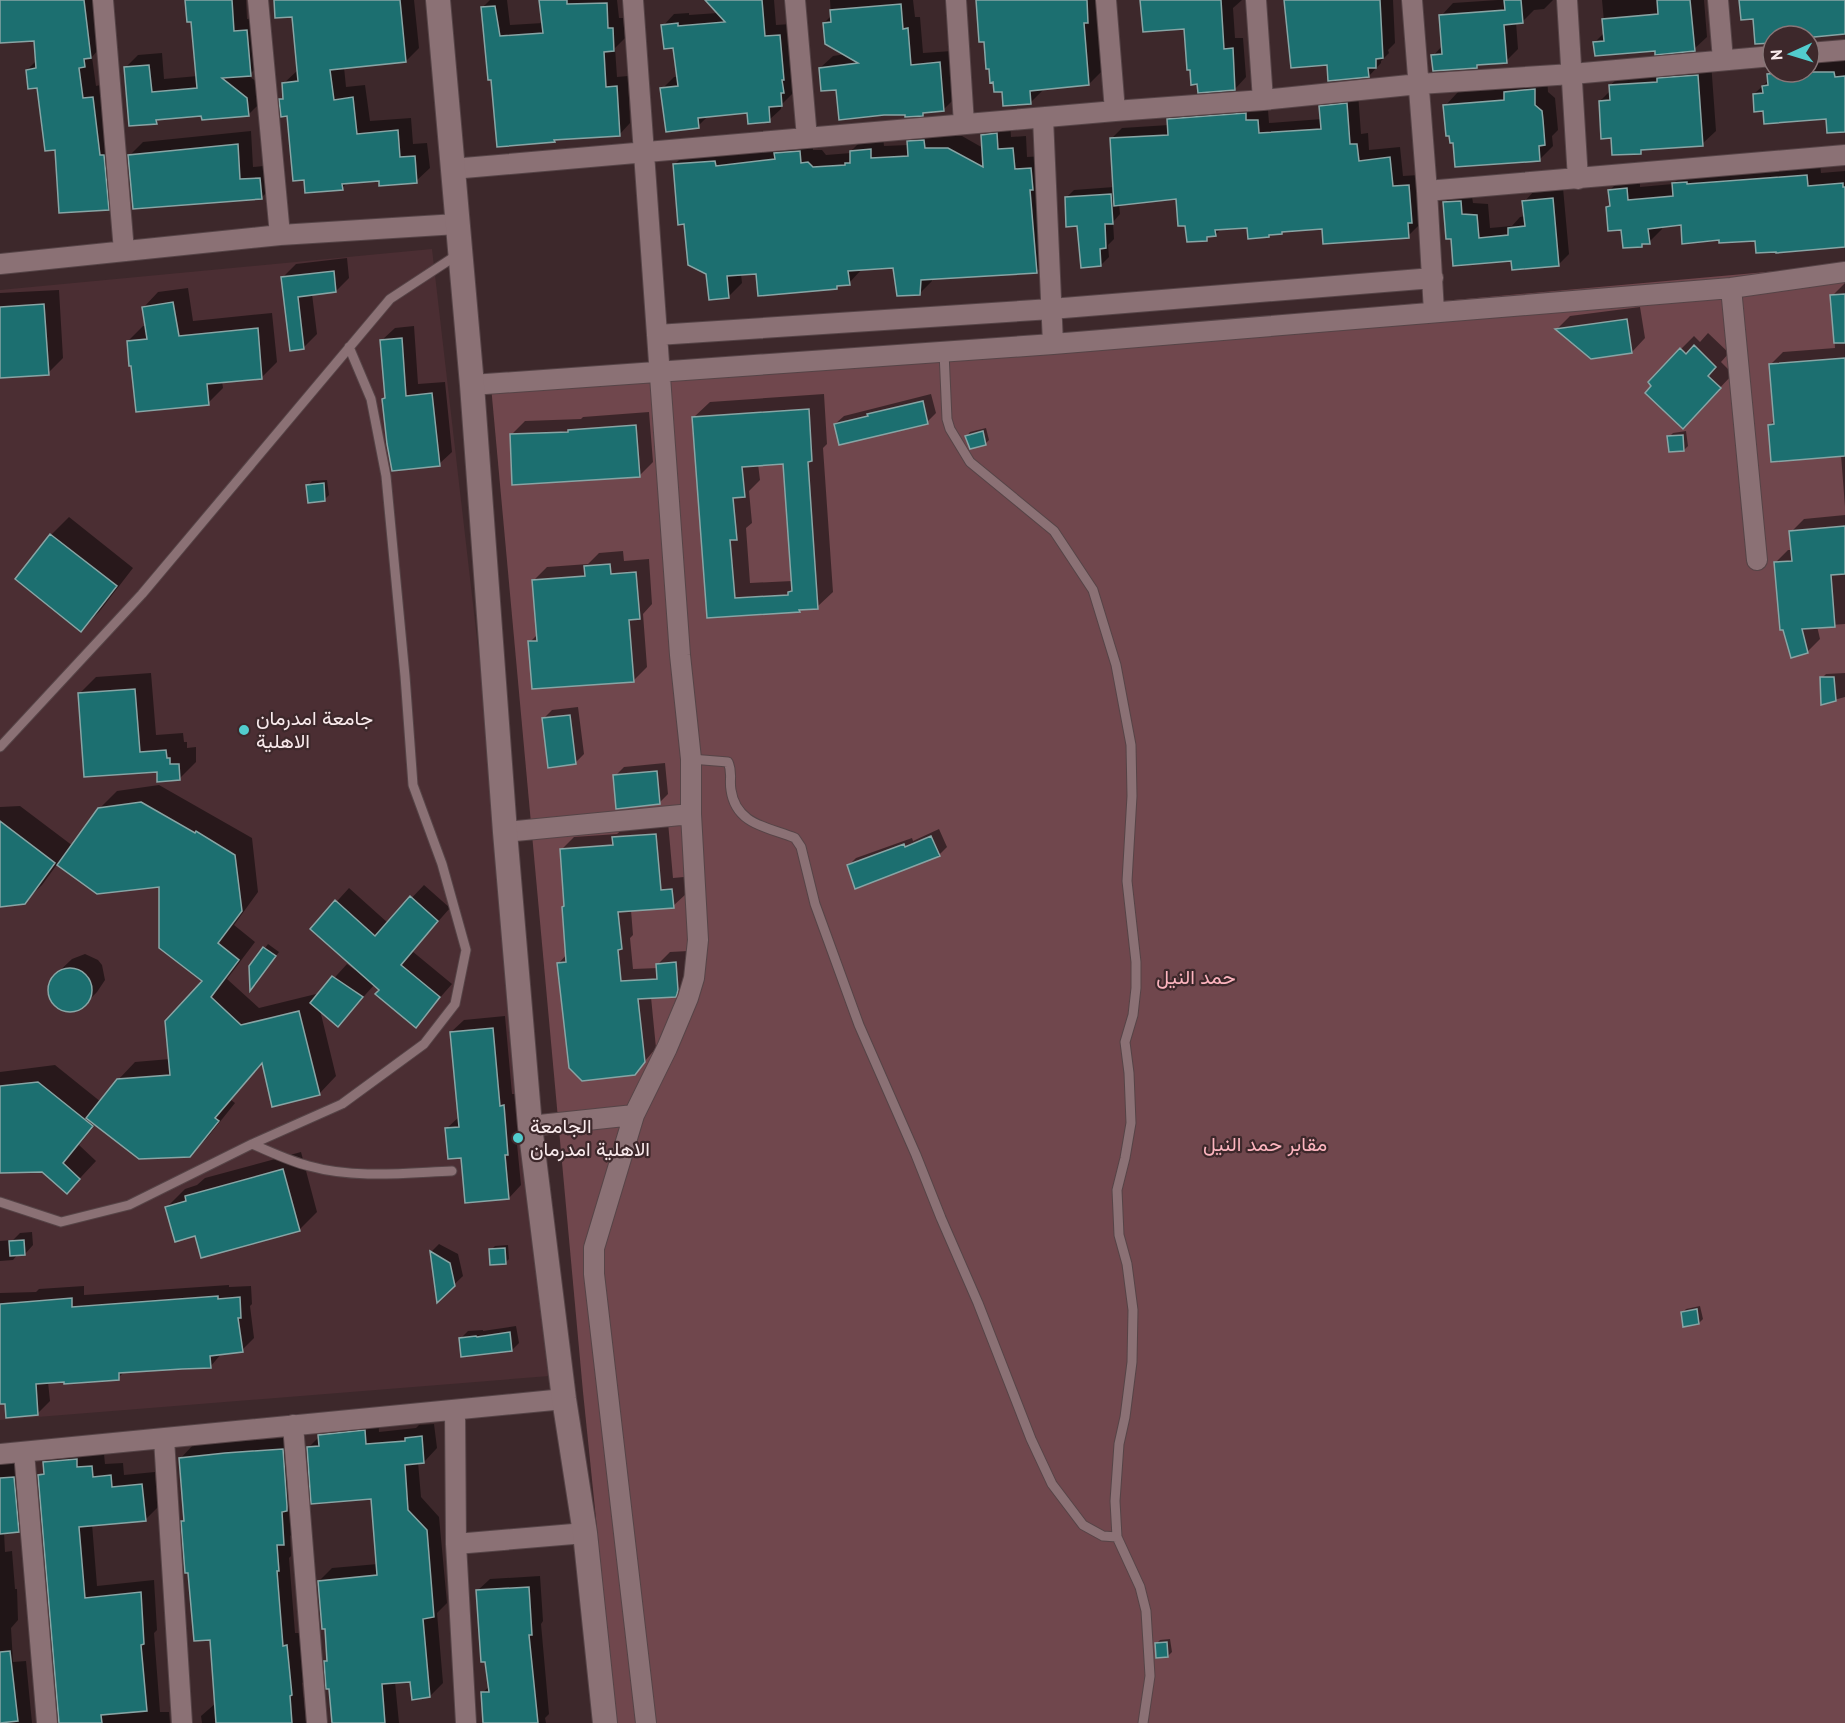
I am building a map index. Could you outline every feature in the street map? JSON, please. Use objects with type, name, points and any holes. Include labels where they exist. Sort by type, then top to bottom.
[{"type":"street","points":[[103,0],[124,251]]},
{"type":"street","points":[[258,0],[280,236]]},
{"type":"street","points":[[438,0],[472,385],[505,832],[530,1126],[564,1399],[585,1533],[605,1723]]},
{"type":"street","points":[[633,0],[680,655],[691,759],[691,814],[698,940],[688,998],[634,1115],[594,1248],[594,1265],[646,1723]]},
{"type":"street","points":[[795,0],[807,138]]},
{"type":"street","points":[[956,0],[964,124]]},
{"type":"street","points":[[1106,0],[1115,111]]},
{"type":"street","points":[[1256,0],[1263,100]]},
{"type":"street","points":[[1412,0],[1434,312]]},
{"type":"street","points":[[1567,0],[1578,178]]},
{"type":"street","points":[[1718,0],[1723,60]]},
{"type":"street","points":[[1821,52],[1845,50]]},
{"type":"street","points":[[452,169],[1263,100],[1419,84],[1572,74],[1761,57]]},
{"type":"street","points":[[1043,118],[1053,344]]},
{"type":"street","points":[[1427,192],[1845,155]]},
{"type":"street","points":[[0,264],[280,236],[457,224]]},
{"type":"street","points":[[472,385],[1053,344],[1731,288],[1845,272]]},
{"type":"street","points":[[657,335],[1051,309],[1433,278]]},
{"type":"street","points":[[1731,288],[1757,560]]},
{"type":"street","points":[[505,832],[691,814]]},
{"type":"street","points":[[530,1126],[634,1115]]},
{"type":"street","points":[[0,1455],[564,1399]]},
{"type":"street","points":[[455,1410],[456,1544],[466,1723]]},
{"type":"street","points":[[293,1425],[317,1723]]},
{"type":"street","points":[[164,1439],[182,1723]]},
{"type":"street","points":[[24,1452],[47,1723]]},
{"type":"street","points":[[456,1544],[585,1533]]},
{"type":"lane","points":[[0,747],[142,594],[390,298],[459,254]]},
{"type":"lane","points":[[0,1202],[61,1222],[129,1205],[252,1144],[342,1104],[424,1044],[455,1004],[466,950],[442,864],[413,785],[386,476],[371,399],[349,347]]},
{"type":"lane","points":[[944,352],[947,419],[950,429],[970,462],[1054,531],[1093,590],[1116,665],[1131,745],[1132,796],[1127,881],[1136,962],[1136,988],[1133,1015],[1125,1042],[1131,1123],[1117,1190],[1119,1235],[1126,1264],[1132,1310],[1132,1362],[1116,1471],[1115,1501],[1116,1537],[1140,1587],[1146,1611],[1150,1676],[1143,1723]]},
{"type":"lane","points":[[691,759],[728,762],[732,772],[730,788],[734,804],[745,818],[760,826],[795,838],[801,847],[815,904],[859,1024],[978,1303],[1031,1439],[1052,1484],[1083,1525],[1102,1536],[1116,1537]]},
{"type":"lane","points":[[252,1144],[309,1167],[342,1173],[453,1171]]},
{"type":"shaded area","name":"جامعة امدرمان الاهلية","points":[[432,249],[562,1375],[0,1420],[0,290]]},
{"type":"green space","name":"مقابر حمد النيل","points":[[1845,265],[1845,1723],[617,1723],[583,1392],[491,386]]},
{"type":"building","points":[[0,0],[84,0],[91,58],[84,59],[85,67],[79,68],[83,98],[93,97],[100,155],[104,155],[109,210],[59,213],[55,150],[45,151],[37,88],[28,89],[26,70],[36,68],[34,41],[0,43]]},
{"type":"building","points":[[185,0],[232,0],[234,31],[247,30],[251,76],[222,78],[247,98],[249,116],[202,120],[201,116],[156,120],[157,124],[129,126],[124,67],[149,65],[152,92],[197,88],[191,22],[187,22]]},
{"type":"building","points":[[274,0],[400,0],[406,62],[330,70],[334,100],[353,97],[357,134],[398,130],[400,157],[415,156],[417,183],[379,186],[379,181],[342,184],[343,190],[305,193],[304,180],[293,181],[287,116],[281,117],[279,99],[283,99],[282,83],[298,81],[292,17],[275,18]]},
{"type":"building","points":[[539,0],[567,0],[567,4],[607,3],[608,28],[613,28],[614,51],[604,52],[606,87],[617,86],[620,136],[554,140],[555,142],[497,147],[481,7],[495,6],[500,36],[543,33]]},
{"type":"building","points":[[705,0],[762,0],[765,36],[780,35],[784,80],[782,80],[784,93],[781,93],[782,106],[769,107],[770,122],[748,124],[747,113],[698,118],[699,128],[666,132],[660,88],[678,86],[673,48],[664,49],[661,25],[725,22]]},
{"type":"building","points":[[976,0],[1087,0],[1088,23],[1084,23],[1089,85],[1030,91],[1031,104],[1003,106],[1002,92],[994,92],[993,82],[990,83],[989,69],[986,69],[984,42],[979,42]]},
{"type":"building","points":[[1140,0],[1221,0],[1224,49],[1233,48],[1235,90],[1198,93],[1197,84],[1191,85],[1190,70],[1187,70],[1184,29],[1143,32]]},
{"type":"building","points":[[1284,0],[1380,0],[1383,58],[1376,59],[1376,68],[1368,68],[1369,77],[1328,81],[1327,65],[1291,68]]},
{"type":"building","points":[[1504,0],[1521,0],[1523,23],[1504,25],[1507,63],[1433,71],[1431,55],[1442,54],[1439,15],[1505,10]]},
{"type":"building","points":[[1657,0],[1690,0],[1695,51],[1655,55],[1655,51],[1595,56],[1593,42],[1604,41],[1602,19],[1658,14]]},
{"type":"building","points":[[1739,0],[1845,0],[1845,34],[1821,36],[1821,24],[1761,24],[1761,44],[1755,44],[1753,19],[1741,20]]},
{"type":"building","points":[[901,4],[903,29],[908,28],[911,65],[940,62],[944,111],[923,113],[923,116],[884,115],[839,120],[836,90],[821,91],[819,68],[858,63],[825,44],[823,23],[831,22],[830,10]]},
{"type":"building","points":[[1821,72],[1834,72],[1835,77],[1845,76],[1845,132],[1827,133],[1826,119],[1764,124],[1763,111],[1754,112],[1753,94],[1763,93],[1762,86],[1821,84]]},
{"type":"building","points":[[1698,75],[1703,146],[1641,150],[1641,154],[1612,155],[1611,138],[1601,139],[1599,101],[1610,100],[1609,85],[1657,82],[1657,78]]},
{"type":"building","points":[[1535,89],[1535,105],[1542,111],[1545,145],[1539,146],[1540,161],[1455,167],[1453,143],[1450,143],[1449,136],[1446,136],[1443,105],[1504,100],[1504,92]]},
{"type":"building","points":[[1347,103],[1350,144],[1357,144],[1359,161],[1390,157],[1393,186],[1409,185],[1412,223],[1408,223],[1409,238],[1323,244],[1322,229],[1282,232],[1282,234],[1269,235],[1269,237],[1248,239],[1247,228],[1215,230],[1216,236],[1207,237],[1207,241],[1187,242],[1185,226],[1178,226],[1176,199],[1114,206],[1110,138],[1168,135],[1167,119],[1246,113],[1246,120],[1258,120],[1259,133],[1321,129],[1319,106]]},
{"type":"building","points":[[997,133],[998,149],[1013,148],[1015,169],[1031,168],[1033,190],[1030,190],[1037,273],[921,280],[920,295],[897,296],[893,268],[848,271],[850,285],[837,286],[837,289],[758,296],[756,274],[727,276],[729,298],[709,300],[706,274],[688,265],[684,224],[678,225],[673,164],[715,161],[716,166],[775,159],[774,153],[800,151],[801,163],[808,162],[813,167],[845,165],[845,163],[850,163],[850,151],[871,149],[871,158],[908,156],[907,141],[924,140],[925,148],[948,148],[983,167],[981,135]]},
{"type":"building","points":[[238,144],[240,179],[260,178],[262,199],[133,209],[128,155]]},
{"type":"building","points":[[1807,175],[1808,186],[1843,183],[1845,187],[1845,247],[1756,253],[1755,241],[1719,243],[1719,240],[1682,244],[1681,225],[1648,229],[1650,244],[1623,248],[1621,230],[1608,231],[1606,207],[1610,206],[1608,190],[1627,188],[1628,200],[1673,196],[1672,183],[1687,182],[1687,184]]},
{"type":"building","points":[[1111,194],[1113,224],[1105,224],[1106,248],[1100,249],[1101,266],[1081,268],[1077,226],[1066,227],[1065,197]]},
{"type":"building","points":[[1553,198],[1559,266],[1512,270],[1511,261],[1453,266],[1451,239],[1446,239],[1443,202],[1461,201],[1462,214],[1477,215],[1479,238],[1508,235],[1508,228],[1525,226],[1522,201]]},
{"type":"building","points":[[334,271],[336,292],[298,297],[304,349],[290,351],[281,277]]},
{"type":"building","points":[[1845,294],[1845,343],[1834,343],[1830,295]]},
{"type":"building","points":[[173,302],[179,336],[258,328],[262,379],[207,384],[209,405],[136,412],[127,341],[147,339],[142,307]]},
{"type":"building","points":[[44,304],[49,375],[0,378],[0,307]]},
{"type":"building","points":[[1627,319],[1632,353],[1591,359],[1555,329]]},
{"type":"building","points":[[402,338],[406,396],[432,393],[440,466],[392,471],[382,399],[385,398],[380,340]]},
{"type":"building","points":[[1694,345],[1716,367],[1708,376],[1721,388],[1683,429],[1645,393],[1651,386],[1648,382],[1680,348],[1686,354]]},
{"type":"building","points":[[1845,358],[1845,456],[1771,462],[1768,425],[1774,424],[1769,364]]},
{"type":"building","points":[[923,401],[928,424],[839,445],[834,424]]},
{"type":"building","points":[[809,409],[812,461],[808,462],[818,609],[707,618],[692,417]],"holes":[[[783,464],[792,591],[788,592],[788,595],[735,598],[730,540],[737,540],[733,498],[745,497],[742,467]]]},
{"type":"building","points":[[636,425],[640,477],[512,485],[510,434],[568,432],[568,430]]},
{"type":"building","points":[[983,431],[986,445],[970,449],[965,436]]},
{"type":"building","points":[[1683,435],[1684,451],[1669,452],[1667,436]]},
{"type":"building","points":[[324,483],[325,501],[308,503],[306,485]]},
{"type":"building","points":[[1845,526],[1845,574],[1831,575],[1835,627],[1802,629],[1808,653],[1791,658],[1783,630],[1780,630],[1774,562],[1792,561],[1789,531]]},
{"type":"building","points":[[50,534],[117,586],[81,632],[15,579]]},
{"type":"building","points":[[610,564],[611,574],[636,572],[640,619],[629,620],[634,682],[532,689],[528,641],[537,641],[532,580],[585,576],[584,566]]},
{"type":"building","points":[[1820,677],[1834,677],[1836,701],[1821,705]]},
{"type":"building","points":[[135,689],[140,752],[166,750],[170,764],[179,764],[180,780],[157,782],[157,772],[84,777],[78,693]]},
{"type":"building","points":[[570,715],[576,764],[548,768],[542,718]]},
{"type":"building","points":[[657,771],[660,804],[616,809],[613,775]]},
{"type":"building","points":[[141,802],[235,855],[242,911],[218,943],[239,960],[211,997],[241,1025],[299,1011],[320,1095],[272,1107],[262,1063],[215,1118],[219,1121],[190,1157],[139,1159],[86,1118],[117,1079],[170,1075],[165,1021],[202,981],[159,948],[159,887],[97,894],[57,865],[98,808]]},
{"type":"building","points":[[0,821],[55,863],[25,904],[0,907]]},
{"type":"building","points":[[656,834],[661,890],[672,889],[674,908],[618,912],[622,949],[618,950],[621,981],[657,979],[656,964],[676,962],[677,994],[676,997],[638,999],[645,1062],[635,1075],[582,1081],[569,1068],[557,963],[566,962],[560,849],[613,845],[612,837]]},
{"type":"building","points":[[931,836],[940,856],[855,889],[847,865],[904,844],[905,847]]},
{"type":"building","points":[[410,896],[438,921],[401,965],[440,997],[416,1028],[375,994],[379,990],[310,929],[335,900],[375,936]]},
{"type":"building","points":[[263,947],[276,956],[250,991],[249,966]]},
{"type":"building","points":[[70,968],[79,969],[86,974],[91,981],[91,999],[86,1006],[79,1011],[70,1012],[61,1011],[54,1006],[49,999],[48,990],[49,981],[54,974],[61,969]]},
{"type":"building","points":[[332,976],[363,997],[338,1027],[310,1003]]},
{"type":"building","points":[[493,1028],[500,1106],[504,1105],[509,1199],[465,1203],[461,1158],[448,1159],[445,1128],[459,1127],[450,1032]]},
{"type":"building","points":[[38,1082],[93,1126],[63,1163],[80,1179],[67,1194],[42,1172],[0,1173],[0,1086]]},
{"type":"building","points":[[283,1169],[300,1231],[201,1258],[195,1236],[175,1242],[165,1207],[186,1201],[185,1196]]},
{"type":"building","points":[[24,1240],[25,1255],[10,1256],[9,1241]]},
{"type":"building","points":[[505,1248],[506,1264],[490,1265],[489,1249]]},
{"type":"building","points":[[430,1251],[450,1263],[455,1286],[437,1303]]},
{"type":"building","points":[[218,1296],[218,1299],[240,1297],[241,1318],[238,1318],[243,1352],[210,1356],[211,1368],[119,1373],[119,1380],[36,1384],[38,1415],[6,1418],[5,1404],[0,1404],[0,1304],[72,1298],[72,1307]]},
{"type":"building","points":[[1697,1309],[1699,1324],[1683,1327],[1681,1312]]},
{"type":"building","points":[[510,1332],[512,1351],[461,1357],[459,1338]]},
{"type":"building","points":[[365,1430],[366,1444],[405,1441],[405,1438],[422,1436],[424,1463],[405,1465],[408,1510],[427,1530],[434,1617],[423,1619],[430,1697],[412,1700],[410,1682],[382,1684],[385,1723],[332,1723],[329,1689],[326,1689],[325,1629],[322,1629],[318,1581],[377,1575],[371,1499],[311,1504],[307,1447],[319,1446],[318,1435]]},
{"type":"building","points":[[283,1449],[287,1511],[282,1512],[284,1545],[277,1545],[279,1571],[277,1571],[283,1646],[287,1645],[292,1695],[290,1696],[292,1723],[216,1723],[210,1640],[194,1641],[188,1573],[185,1573],[179,1458]]},
{"type":"building","points":[[77,1459],[77,1467],[92,1466],[93,1477],[111,1475],[112,1487],[142,1484],[146,1521],[79,1527],[85,1598],[141,1592],[144,1644],[141,1645],[147,1711],[101,1715],[102,1723],[59,1723],[38,1475],[44,1474],[43,1462]]},
{"type":"building","points":[[14,1477],[19,1532],[0,1534],[0,1478]]},
{"type":"building","points":[[529,1587],[532,1635],[529,1635],[538,1723],[483,1723],[481,1692],[489,1692],[485,1662],[481,1662],[476,1590]]},
{"type":"building","points":[[1167,1642],[1168,1657],[1156,1658],[1155,1643]]},
{"type":"building","points":[[10,1651],[18,1721],[0,1723],[0,1652]]},
{"type":"place","name":"جامعة امدرمان الاهلية","points":[[244,730]]},
{"type":"place","name":"الجامعة الاهلية امدرمان","points":[[518,1138]]},
{"type":"park label","name":"حمد النيل","points":[[1196,977]]}]
